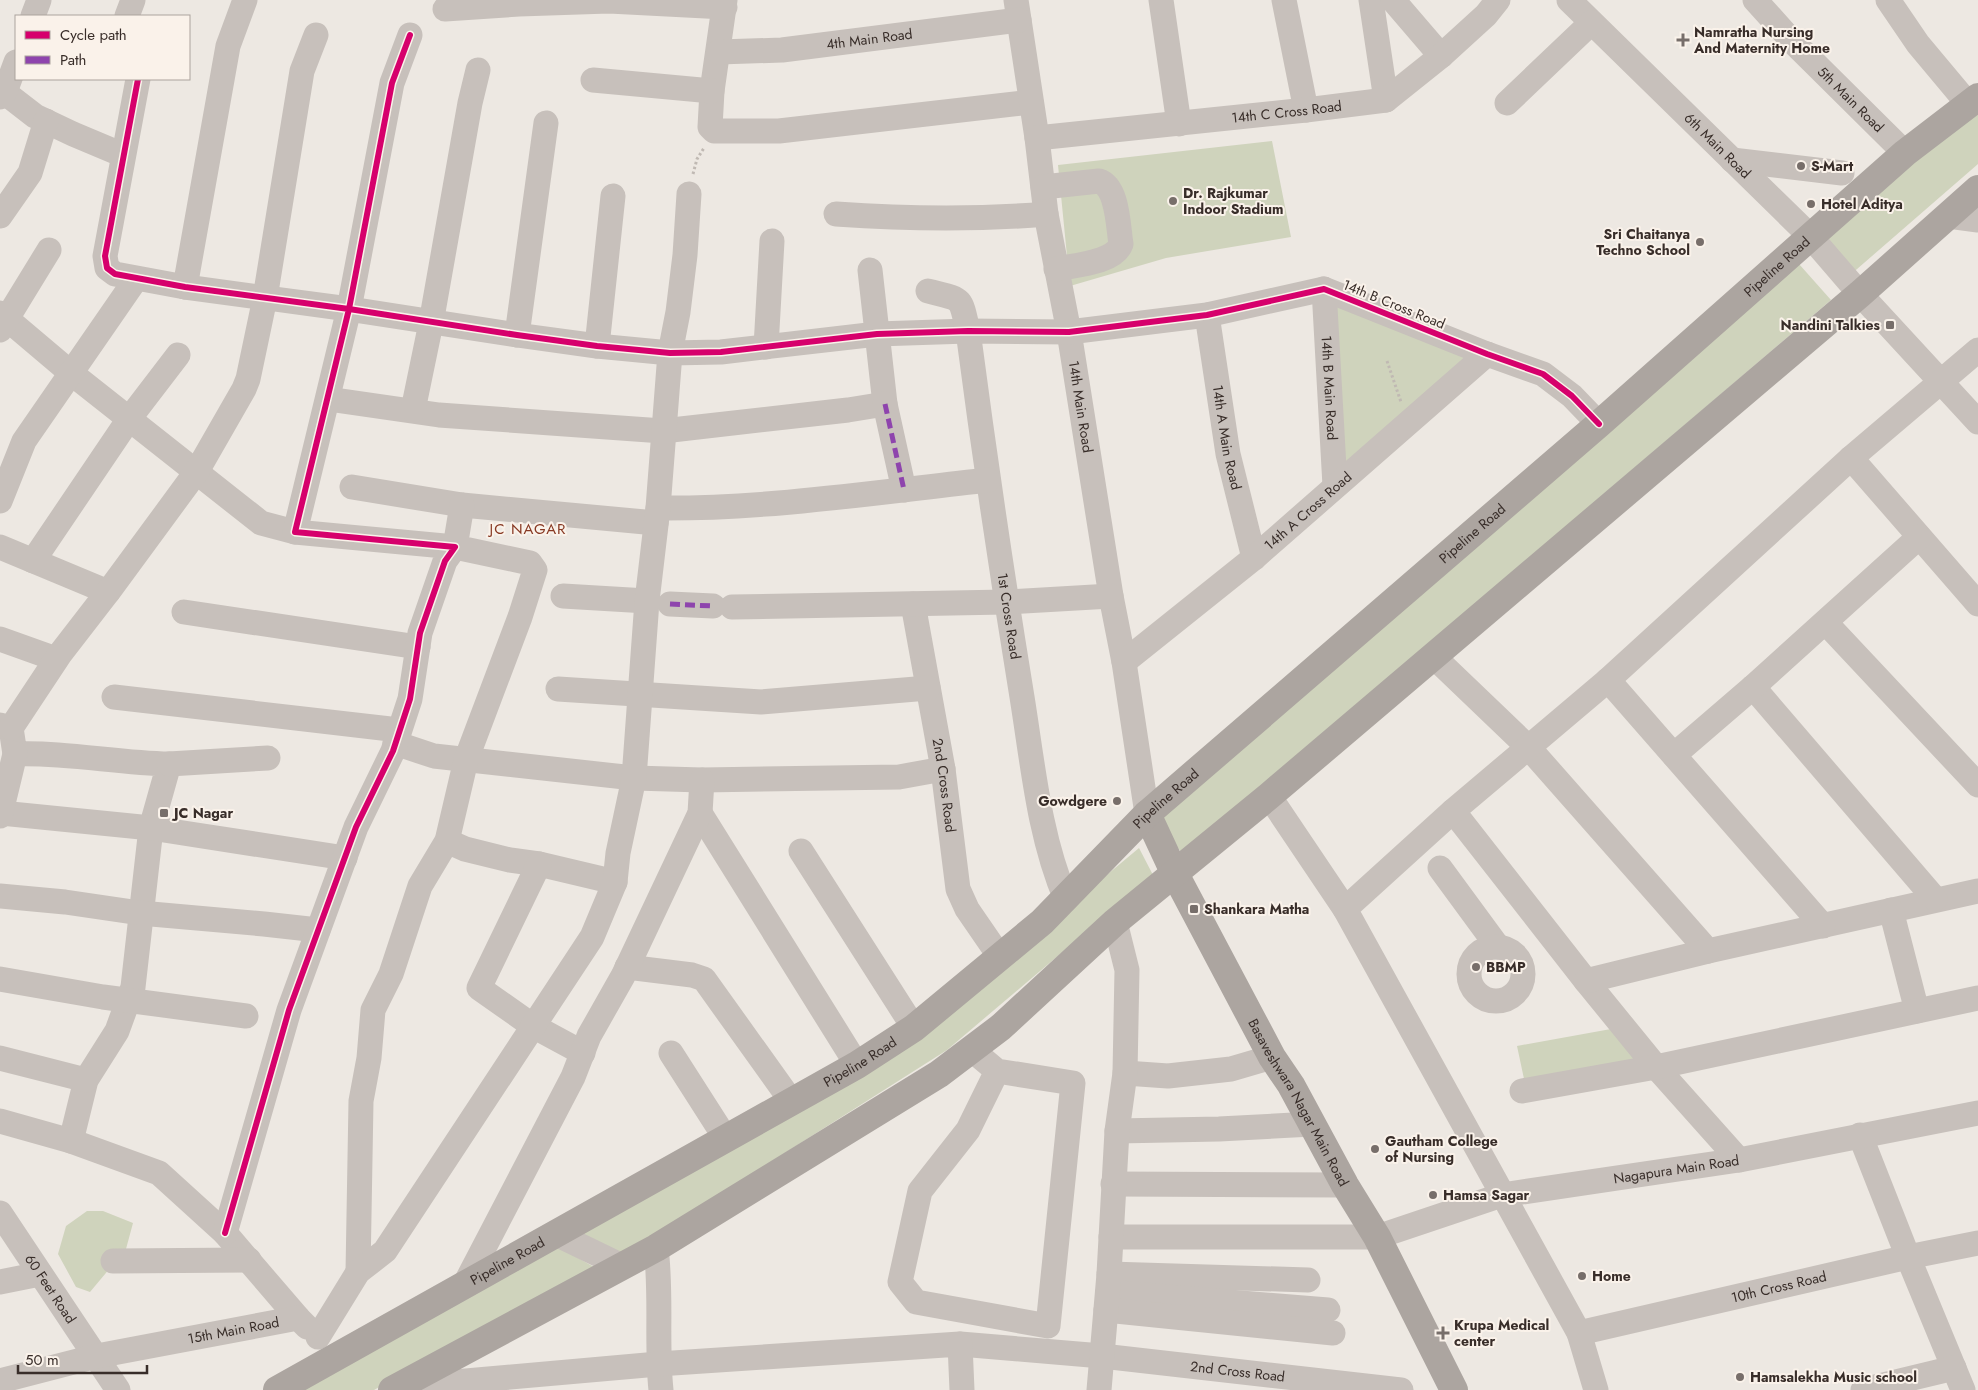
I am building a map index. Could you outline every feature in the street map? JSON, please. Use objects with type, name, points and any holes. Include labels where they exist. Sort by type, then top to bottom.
[{"type":"main road","name":"Pipeline Road","points":[[277,1390],[326,1347],[465,1284],[857,1065],[914,1028],[1042,922],[1147,814],[1599,424],[1906,153],[1973,101]]},
{"type":"main road","points":[[395,1388],[656,1248],[938,1074],[972,1050],[1001,1027],[1115,922],[1434,657],[1860,294],[1978,189]]},
{"type":"main road","name":"Basaveshwara Nagar Main Road","points":[[1147,814],[1174,872],[1272,1057],[1312,1124],[1345,1185],[1377,1236],[1454,1390]]},
{"type":"street","points":[[33,15],[39,0]]},
{"type":"street","points":[[127,15],[133,0]]},
{"type":"street","points":[[184,287],[228,46],[245,0]]},
{"type":"street","points":[[1161,0],[1179,124]]},
{"type":"street","points":[[1284,0],[1306,110]]},
{"type":"street","points":[[1371,0],[1386,100]]},
{"type":"street","points":[[1394,0],[1441,56]]},
{"type":"street","points":[[1386,100],[1441,56],[1486,15],[1498,0]]},
{"type":"street","name":"6th Main Road","points":[[1569,0],[1810,236],[1860,294],[1978,422]]},
{"type":"street","name":"5th Main Road","points":[[1754,0],[1792,41],[1906,153]]},
{"type":"street","points":[[1888,0],[1918,44],[1973,101]]},
{"type":"street","points":[[445,9],[609,1],[725,4],[712,91],[710,126],[714,131],[779,132],[1031,102]]},
{"type":"street","name":"4th Main Road","points":[[718,52],[782,50],[1018,10]]},
{"type":"street","name":"14th Main Road","points":[[1018,10],[1046,214],[1069,332],[1111,596],[1124,662],[1147,814]]},
{"type":"street","points":[[1507,103],[1591,23]]},
{"type":"street","points":[[295,532],[349,309],[392,83],[410,35]]},
{"type":"street","points":[[316,36],[302,71],[266,298],[248,380],[197,471],[6,726],[15,754],[0,814],[151,828],[345,858]]},
{"type":"street","points":[[15,64],[2,93],[35,116],[123,155]]},
{"type":"street","points":[[413,410],[431,322],[470,103],[478,70]]},
{"type":"street","name":"14th B Cross Road","points":[[138,80],[105,256],[107,268],[115,274],[136,279],[517,335],[597,346],[670,353],[721,352],[877,334],[968,330],[1069,332],[1207,315],[1324,289],[1487,354],[1543,374],[1572,396],[1599,424]]},
{"type":"street","points":[[593,80],[712,91]]},
{"type":"street","name":"14th C Cross Road","points":[[1037,138],[1386,100]]},
{"type":"street","points":[[0,216],[30,173],[46,121]]},
{"type":"street","points":[[517,335],[546,122]]},
{"type":"street","points":[[1732,160],[1842,173]]},
{"type":"street","points":[[1043,187],[1098,181],[1104,183],[1111,192],[1116,210],[1121,244],[1119,250],[1110,257],[1056,269]]},
{"type":"street","points":[[358,1272],[385,1251],[592,937],[615,882],[618,853],[634,778],[642,694],[659,603],[657,516],[663,431],[670,353],[678,312],[685,255],[689,194]]},
{"type":"street","points":[[597,346],[613,196]]},
{"type":"street","points":[[836,214],[907,219],[960,220],[1046,214]]},
{"type":"street","points":[[1948,216],[1978,220]]},
{"type":"street","points":[[766,347],[772,241]]},
{"type":"street","points":[[49,250],[2,321],[197,471],[261,524],[295,532],[456,547],[530,563],[535,570],[520,617],[466,760],[446,841],[420,886],[391,974],[373,1010],[369,1058],[361,1101],[358,1272],[326,1347]]},
{"type":"street","points":[[870,270],[885,404],[904,490]]},
{"type":"street","points":[[0,501],[24,441],[136,279]]},
{"type":"street","name":"14th B Main Road","points":[[1324,289],[1335,486]]},
{"type":"street","name":"1st Cross Road","points":[[928,291],[957,298],[962,302],[968,330],[1006,602],[1047,848],[1066,899]]},
{"type":"street","name":"14th A Main Road","points":[[1207,315],[1228,454],[1254,558]]},
{"type":"street","points":[[1344,909],[1453,811],[1608,680],[1851,458],[1978,350]]},
{"type":"street","name":"14th A Cross Road","points":[[1124,662],[1254,558],[1487,354]]},
{"type":"street","points":[[33,561],[129,419],[178,355]]},
{"type":"street","points":[[328,398],[439,415],[663,431],[885,404]]},
{"type":"street","points":[[1851,458],[1978,604]]},
{"type":"street","points":[[352,487],[462,505],[657,516],[693,508],[782,502],[988,480]]},
{"type":"street","points":[[225,1233],[289,1010],[356,827],[393,751],[410,700],[420,633],[445,561],[456,547],[462,505]]},
{"type":"street","points":[[1674,754],[1826,623],[1919,537]]},
{"type":"street","points":[[0,546],[108,592]]},
{"type":"street","points":[[563,596],[722,607],[1006,602],[1111,596]]},
{"type":"street","name":"2nd Cross Road","points":[[913,604],[943,769],[959,894],[974,921],[1000,957]]},
{"type":"street","points":[[184,612],[418,646]]},
{"type":"street","points":[[1826,623],[1978,784]]},
{"type":"street","points":[[0,640],[56,659]]},
{"type":"street","points":[[1434,657],[1529,748],[1708,951]]},
{"type":"street","points":[[1608,680],[1823,926]]},
{"type":"street","points":[[1753,687],[1935,899]]},
{"type":"street","points":[[558,689],[761,702],[928,688]]},
{"type":"street","points":[[114,697],[397,736],[434,756],[634,778],[702,780],[898,777],[943,769]]},
{"type":"street","points":[[15,754],[33,753],[132,763],[169,764],[268,758]]},
{"type":"street","points":[[71,1141],[86,1080],[117,1031],[133,986],[151,828],[169,764]]},
{"type":"street","points":[[465,1284],[573,1077],[589,1036],[627,967],[700,813],[702,780]]},
{"type":"street","points":[[1269,796],[1344,909],[1580,1333],[1596,1390]]},
{"type":"street","points":[[1453,811],[1586,981],[1656,1066],[1739,1160]]},
{"type":"street","points":[[700,813],[857,1065]]},
{"type":"street","points":[[446,841],[465,849],[510,860],[539,864],[615,882]]},
{"type":"street","points":[[801,851],[914,1028]]},
{"type":"street","points":[[539,864],[479,988],[533,1026],[583,1053]]},
{"type":"street","points":[[1440,868],[1505,950],[1545,928]]},
{"type":"street","points":[[1586,981],[1708,951],[1935,899],[1978,891]]},
{"type":"street","points":[[0,896],[65,902],[140,913],[318,930]]},
{"type":"street","points":[[1890,910],[1917,1011]]},
{"type":"street","points":[[1098,1390],[1108,1292],[1117,1131],[1125,1073],[1127,970],[1115,922]]},
{"type":"street","points":[[627,967],[692,975],[704,979],[792,1102]]},
{"type":"street","points":[[0,979],[44,988],[246,1016]]},
{"type":"street","points":[[1522,1091],[1656,1066],[1978,998]]},
{"type":"street","points":[[972,1050],[998,1071],[1073,1083],[1048,1326],[916,1302],[900,1282],[920,1191],[968,1130],[998,1071]]},
{"type":"street","points":[[671,1053],[726,1139]]},
{"type":"street","points":[[1125,1073],[1168,1076],[1231,1069],[1272,1057]]},
{"type":"street","points":[[0,1058],[86,1080]]},
{"type":"street","name":"Nagapura Main Road","points":[[1111,1237],[1377,1236],[1502,1195],[1739,1160],[1978,1112]]},
{"type":"street","points":[[0,1121],[71,1141],[159,1173],[225,1233],[298,1318]]},
{"type":"street","points":[[1117,1131],[1220,1129],[1312,1124]]},
{"type":"street","points":[[1860,1135],[1958,1379],[1863,1390]]},
{"type":"street","points":[[1114,1184],[1345,1185]]},
{"type":"street","name":"60 Feet Road","points":[[0,1213],[118,1390]]},
{"type":"street","points":[[556,1234],[622,1266]]},
{"type":"street","name":"10th Cross Road","points":[[1580,1333],[1908,1256],[1978,1242]]},
{"type":"street","points":[[656,1248],[659,1274],[660,1331],[658,1364],[661,1390]]},
{"type":"street","points":[[112,1261],[249,1260]]},
{"type":"street","points":[[0,1282],[40,1274]]},
{"type":"street","points":[[1108,1292],[1308,1280]]},
{"type":"street","points":[[1108,1292],[1331,1321]]},
{"type":"street","name":"15th Main Road","points":[[0,1381],[96,1356],[298,1318],[326,1347]]},
{"type":"street","points":[[960,1344],[962,1390]]},
{"type":"street","name":"2nd Cross Road","points":[[395,1388],[658,1364],[960,1344],[1102,1356],[1358,1387],[1401,1390]]},
{"type":"path","points":[[689,194],[697,159],[714,131]]},
{"type":"path","points":[[1387,361],[1408,424]]},
{"type":"green space","points":[[1978,100],[1978,164],[1849,276],[1818,240]]},
{"type":"green space","name":"Dr. Rajkumar Indoor Stadium","points":[[1272,141],[1291,237],[1166,258],[1070,286],[1058,165]]},
{"type":"green space","points":[[1799,264],[1831,300],[1183,854],[1152,818]]},
{"type":"green space","points":[[1332,302],[1474,356],[1343,465]]},
{"type":"green space","points":[[1139,848],[1153,875],[947,1050],[624,1255],[578,1234],[902,1046]]},
{"type":"green space","points":[[1611,1029],[1649,1070],[1527,1093],[1517,1046]]},
{"type":"green space","points":[[87,1211],[103,1211],[133,1223],[126,1249],[90,1292],[76,1287],[58,1254],[66,1226]]},
{"type":"green space","points":[[557,1246],[594,1267],[374,1390],[300,1390]]},
{"type":"marked path","points":[[885,404],[904,490]]},
{"type":"marked path","points":[[670,604],[713,606]]},
{"type":"cycle path","points":[[225,1233],[289,1010],[356,827],[393,751],[410,699],[420,633],[445,561],[455,547],[295,532],[349,309],[392,83],[410,35]]},
{"type":"cycle path","points":[[138,80],[105,256],[107,268],[115,274],[185,287],[349,309],[517,335],[597,346],[670,353],[721,352],[877,334],[968,331],[1069,332],[1207,315],[1324,289],[1487,354],[1543,374],[1572,396],[1599,424]]},
{"type":"place","name":"Namratha Nursing And Maternity Home","points":[[1683,40]]},
{"type":"place","name":"S-Mart","points":[[1801,166]]},
{"type":"place","name":"Dr. Rajkumar Indoor Stadium","points":[[1173,201]]},
{"type":"place","name":"Hotel Aditya","points":[[1811,204]]},
{"type":"place","name":"Sri Chaitanya Techno School","points":[[1700,242]]},
{"type":"place","name":"Nandini Talkies","points":[[1890,325]]},
{"type":"place","name":"Gowdgere","points":[[1117,801]]},
{"type":"place","name":"JC Nagar","points":[[164,813]]},
{"type":"place","name":"Shankara Matha","points":[[1194,909]]},
{"type":"place","name":"BBMP","points":[[1476,967]]},
{"type":"place","name":"Gautham College of Nursing","points":[[1375,1149]]},
{"type":"place","name":"Hamsa Sagar","points":[[1433,1195]]},
{"type":"place","name":"Home","points":[[1582,1276]]},
{"type":"place","name":"Krupa Medical center","points":[[1443,1333]]},
{"type":"place","name":"Hamsalekha Music school","points":[[1740,1377]]},
{"type":"district","name":"JC NAGAR","points":[[528,529]]}]
